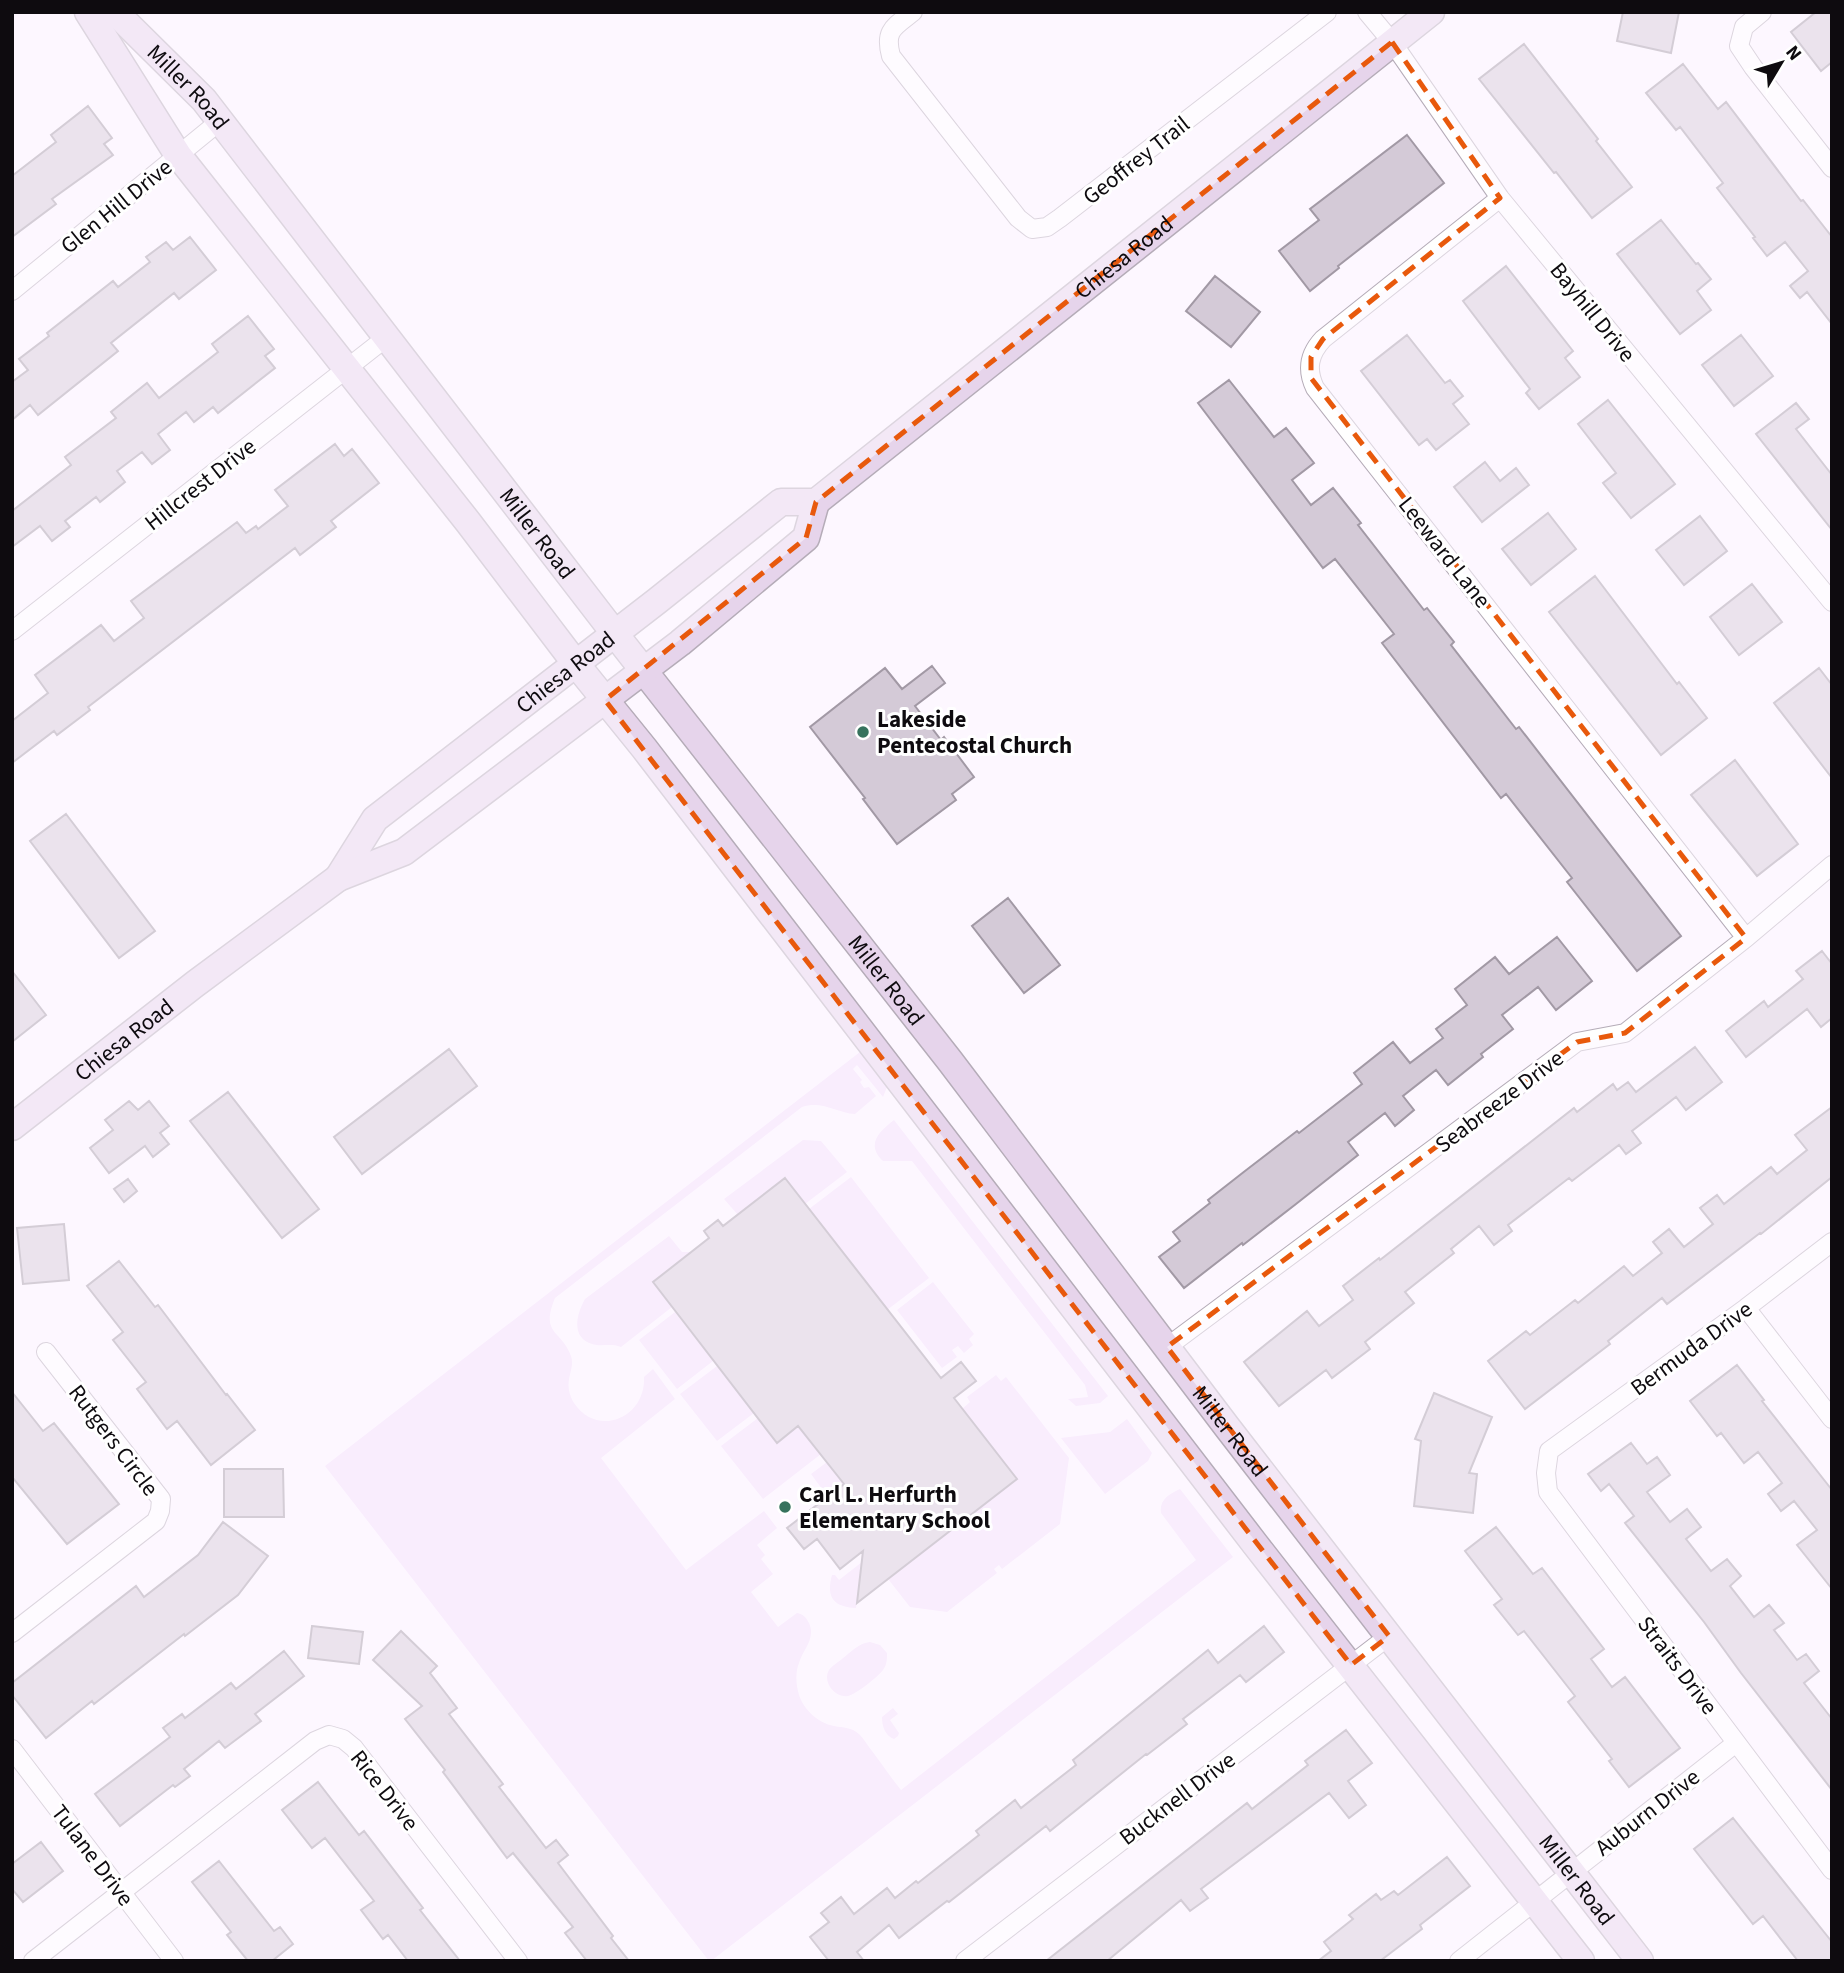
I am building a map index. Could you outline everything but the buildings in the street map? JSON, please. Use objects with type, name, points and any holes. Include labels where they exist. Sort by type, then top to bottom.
[{"type":"main road","name":"Miller Road","points":[[88,12],[178,155],[720,845],[1581,1961]]},
{"type":"main road","name":"Miller Road","points":[[115,12],[204,100],[615,634],[933,1039],[1167,1348],[1640,1961]]},
{"type":"main road","name":"Chiesa Road","points":[[12,1127],[195,984],[338,878],[404,852],[680,643],[806,538],[816,502],[1431,12]]},
{"type":"main road","name":"Chiesa Road","points":[[338,878],[375,819],[782,502],[816,502]]},
{"type":"street","name":"Geoffrey Trail","points":[[913,12],[892,29],[887,41],[891,56],[1018,218],[1032,229],[1048,227],[1327,12]]},
{"type":"street","name":"Bayhill Drive","points":[[1367,12],[1392,42],[1500,198],[1832,602]]},
{"type":"street","points":[[1761,13],[1744,27],[1739,46],[1753,68],[1832,168]]},
{"type":"street","name":"Glen Hill Drive","points":[[12,291],[220,121]]},
{"type":"street","name":"Leeward Lane","points":[[1500,198],[1323,340],[1311,357],[1311,378],[1315,388],[1746,938]]},
{"type":"street","name":"Hillcrest Drive","points":[[12,631],[387,337]]},
{"type":"street","name":"Seabreeze Drive","points":[[1167,1348],[1577,1042],[1625,1033],[1746,938],[1832,865]]},
{"type":"street","name":"Bermuda Drive","points":[[1549,1451],[1832,1242]]},
{"type":"street","points":[[1746,1308],[1832,1419]]},
{"type":"street","name":"Rutgers Circle","points":[[12,1633],[156,1521],[160,1511],[161,1499],[46,1352]]},
{"type":"street","name":"Straits Drive","points":[[1549,1451],[1546,1473],[1548,1492],[1832,1870]]},
{"type":"street","name":"Bucknell Drive","points":[[965,1961],[1389,1636]]},
{"type":"street","name":"Rice Drive","points":[[122,1893],[316,1741],[329,1735],[343,1739],[354,1748],[518,1961]]},
{"type":"street","name":"Auburn Drive","points":[[1459,1961],[1736,1743]]},
{"type":"street","name":"Tulane Drive","points":[[12,1749],[174,1961]]},
{"type":"street","points":[[33,1961],[122,1893]]},
{"type":"highlighted area","points":[[1392,42],[1500,198],[1323,339],[1311,357],[1311,378],[1746,938],[1625,1033],[1577,1042],[1167,1347],[1389,1636],[1351,1665],[605,700],[806,538],[816,502]]},
{"type":"shaded area","points":[[860,1052],[887,1087],[883,1097],[857,1065],[853,1069],[862,1080],[860,1082],[864,1088],[869,1087],[876,1096],[855,1114],[816,1105],[802,1107],[555,1298],[551,1310],[551,1325],[571,1356],[570,1395],[584,1414],[607,1421],[618,1419],[629,1412],[643,1391],[644,1377],[653,1369],[675,1399],[601,1458],[686,1570],[764,1511],[777,1528],[757,1545],[765,1555],[761,1559],[773,1574],[751,1592],[778,1627],[797,1613],[804,1616],[809,1623],[810,1639],[796,1675],[801,1701],[812,1715],[822,1722],[859,1734],[901,1790],[1196,1560],[1161,1513],[1163,1501],[1169,1495],[1180,1489],[1233,1557],[709,1961],[325,1466]]},
{"type":"shaded area","points":[[894,1120],[1108,1396],[1100,1403],[1076,1406],[1068,1399],[1088,1397],[1085,1385],[912,1161],[883,1161],[878,1155],[875,1149],[876,1138]]},
{"type":"shaded area","points":[[803,1140],[821,1141],[847,1172],[805,1204],[785,1178],[738,1215],[724,1199]]},
{"type":"shaded area","points":[[851,1177],[929,1278],[887,1310],[809,1209]]},
{"type":"shaded area","points":[[669,1236],[682,1252],[692,1252],[653,1282],[672,1307],[621,1347],[595,1345],[585,1341],[580,1336],[577,1324],[585,1299]]},
{"type":"shaded area","points":[[933,1282],[974,1334],[969,1339],[973,1345],[964,1353],[958,1346],[952,1350],[957,1357],[942,1368],[897,1310]]},
{"type":"shaded area","points":[[675,1312],[713,1361],[677,1389],[639,1340]]},
{"type":"shaded area","points":[[717,1366],[754,1413],[717,1441],[680,1394]]},
{"type":"shaded area","points":[[996,1375],[1001,1381],[1006,1377],[1069,1458],[1060,1524],[1002,1569],[999,1565],[994,1569],[997,1573],[947,1612],[910,1607],[874,1561],[1017,1479],[962,1409],[970,1402],[967,1397]]},
{"type":"shaded area","points":[[758,1418],[777,1442],[798,1426],[821,1454],[763,1499],[721,1446]]},
{"type":"shaded area","points":[[1127,1419],[1152,1453],[1148,1461],[1105,1494],[1061,1438],[1110,1432]]},
{"type":"shaded area","points":[[827,1462],[844,1484],[828,1497],[811,1474]]},
{"type":"shaded area","points":[[862,1562],[856,1608],[842,1606],[831,1595],[832,1575],[839,1580]]},
{"type":"shaded area","points":[[870,1642],[880,1645],[887,1653],[883,1670],[851,1695],[843,1696],[834,1692],[827,1679],[829,1670],[855,1648]]},
{"type":"shaded area","points":[[893,1708],[898,1714],[890,1720],[899,1733],[894,1739],[888,1736],[882,1717]]},
{"type":"place","name":"Lakeside Pentecostal Church","points":[[863,732]]},
{"type":"place","name":"Carl L. Herfurth Elementary School","points":[[785,1507]]}]
